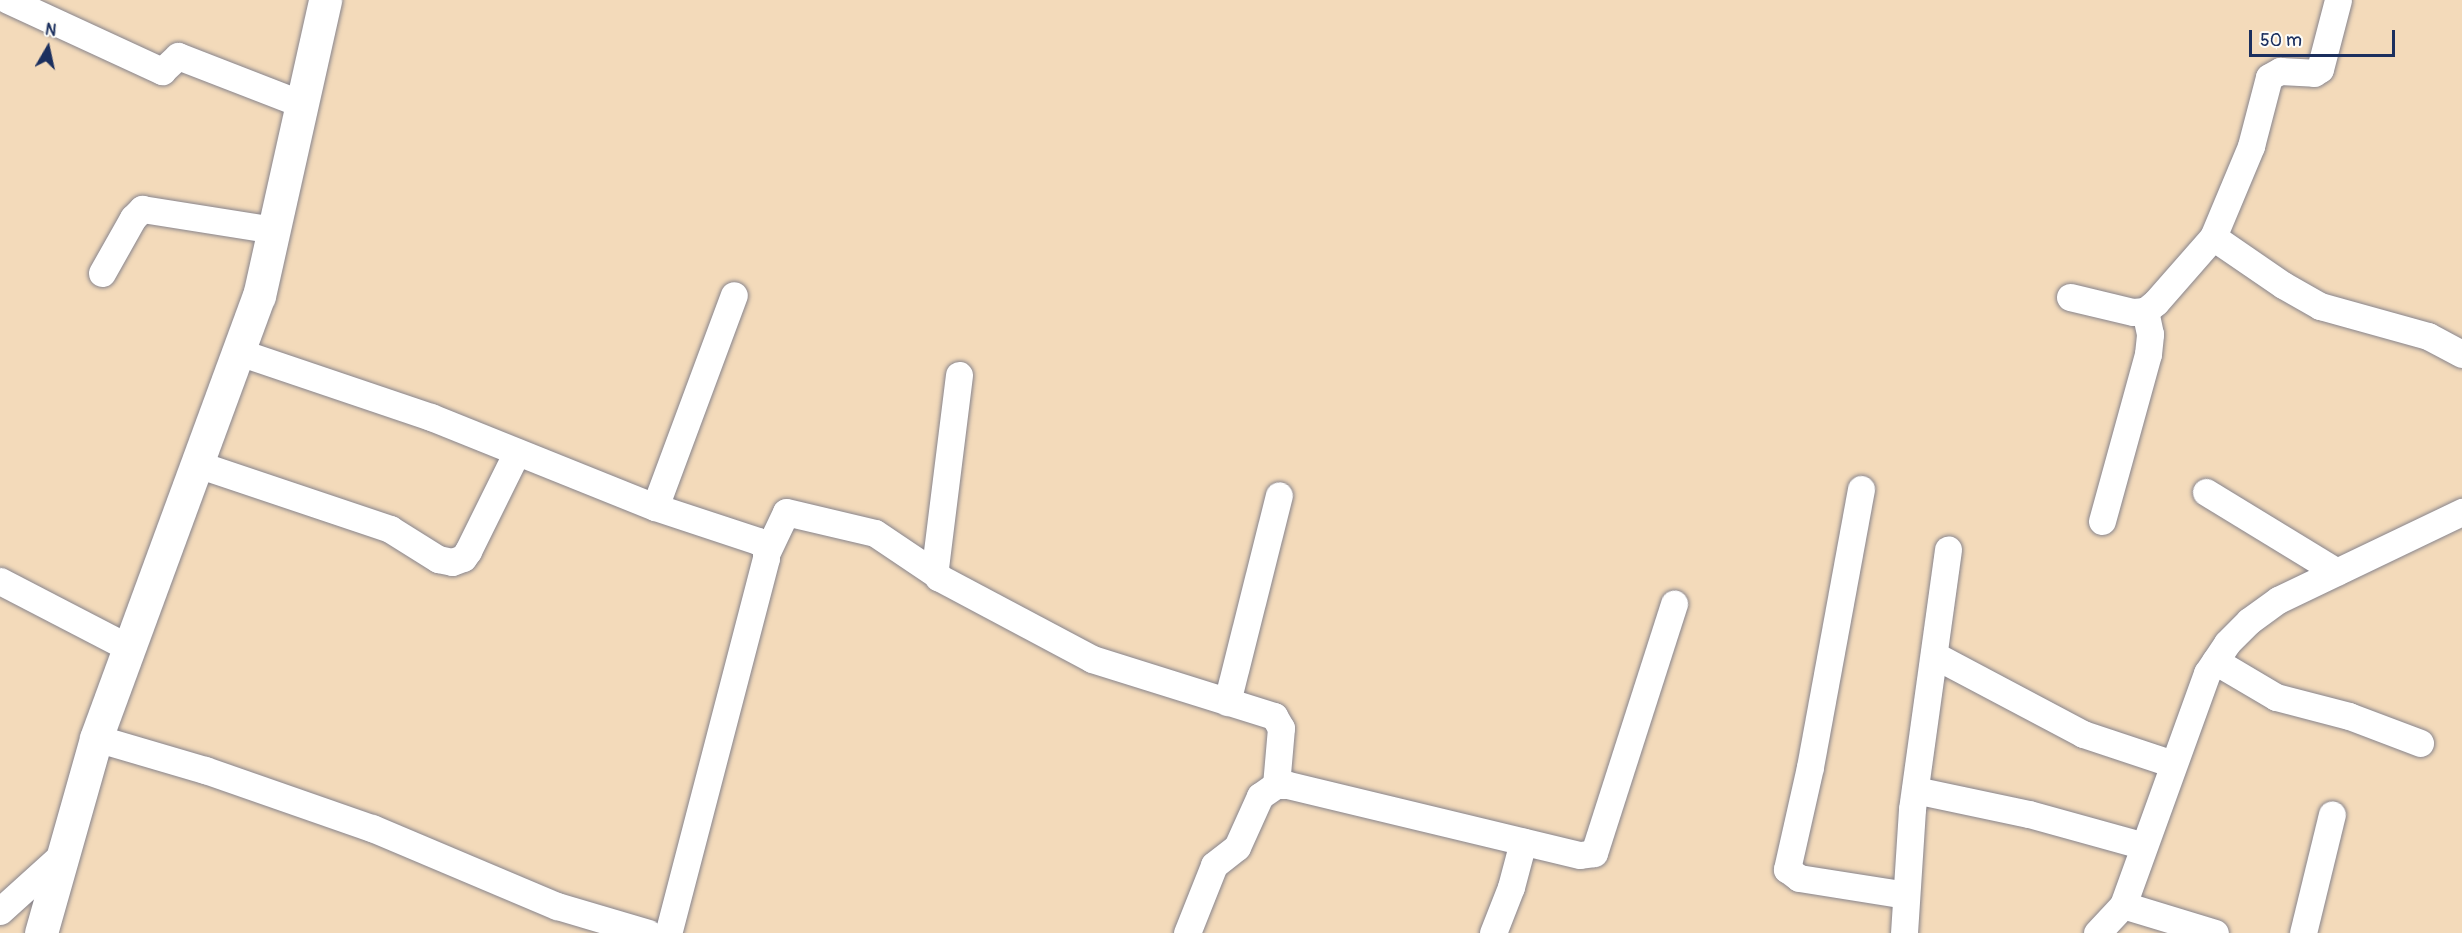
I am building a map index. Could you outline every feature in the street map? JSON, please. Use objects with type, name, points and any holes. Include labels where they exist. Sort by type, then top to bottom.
[{"type":"main road","points":[[41,933],[96,738],[259,296],[325,0]]},
{"type":"street","points":[[8,0],[162,71],[177,56],[302,104]]},
{"type":"street","points":[[2070,297],[2124,311],[2145,311],[2156,302],[2213,237],[2251,146],[2269,77],[2280,71],[2318,71],[2338,0]]},
{"type":"street","points":[[102,273],[133,218],[142,209],[274,230]]},
{"type":"street","points":[[2213,237],[2283,285],[2320,306],[2427,336],[2462,354]]},
{"type":"street","points":[[655,507],[734,295]]},
{"type":"street","points":[[2102,521],[2148,354],[2150,334],[2145,311]]},
{"type":"street","points":[[239,352],[430,417],[655,507],[758,541],[766,547],[767,552]]},
{"type":"street","points":[[936,574],[959,375]]},
{"type":"street","points":[[197,464],[390,530],[438,559],[452,562],[463,558],[468,551],[517,452]]},
{"type":"street","points":[[1862,489],[1810,767],[1787,869],[1799,878],[1906,895]]},
{"type":"street","points":[[2206,492],[2337,572]]},
{"type":"street","points":[[1227,702],[1279,495]]},
{"type":"street","points":[[668,933],[767,552],[786,512],[875,533],[936,574],[1085,656],[1274,717],[1280,723],[1275,785]]},
{"type":"street","points":[[2097,933],[2123,905],[2207,673],[2227,643],[2249,621],[2278,600],[2462,512]]},
{"type":"street","points":[[1904,933],[1914,789],[1948,549]]},
{"type":"street","points":[[0,580],[129,648]]},
{"type":"street","points":[[1187,933],[1214,865],[1237,847],[1260,796],[1275,785],[1288,785],[1580,855],[1594,853],[1674,603]]},
{"type":"street","points":[[1934,655],[2083,734],[2173,764]]},
{"type":"street","points":[[2215,661],[2276,697],[2349,716],[2420,743]]},
{"type":"street","points":[[96,738],[205,770],[372,828],[557,906],[648,933]]},
{"type":"street","points":[[1914,789],[2029,814],[2144,846]]},
{"type":"street","points":[[2303,933],[2332,814]]},
{"type":"street","points":[[1492,933],[1511,887],[1523,842]]},
{"type":"street","points":[[0,910],[63,854]]},
{"type":"street","points":[[2123,905],[2215,933]]}]
